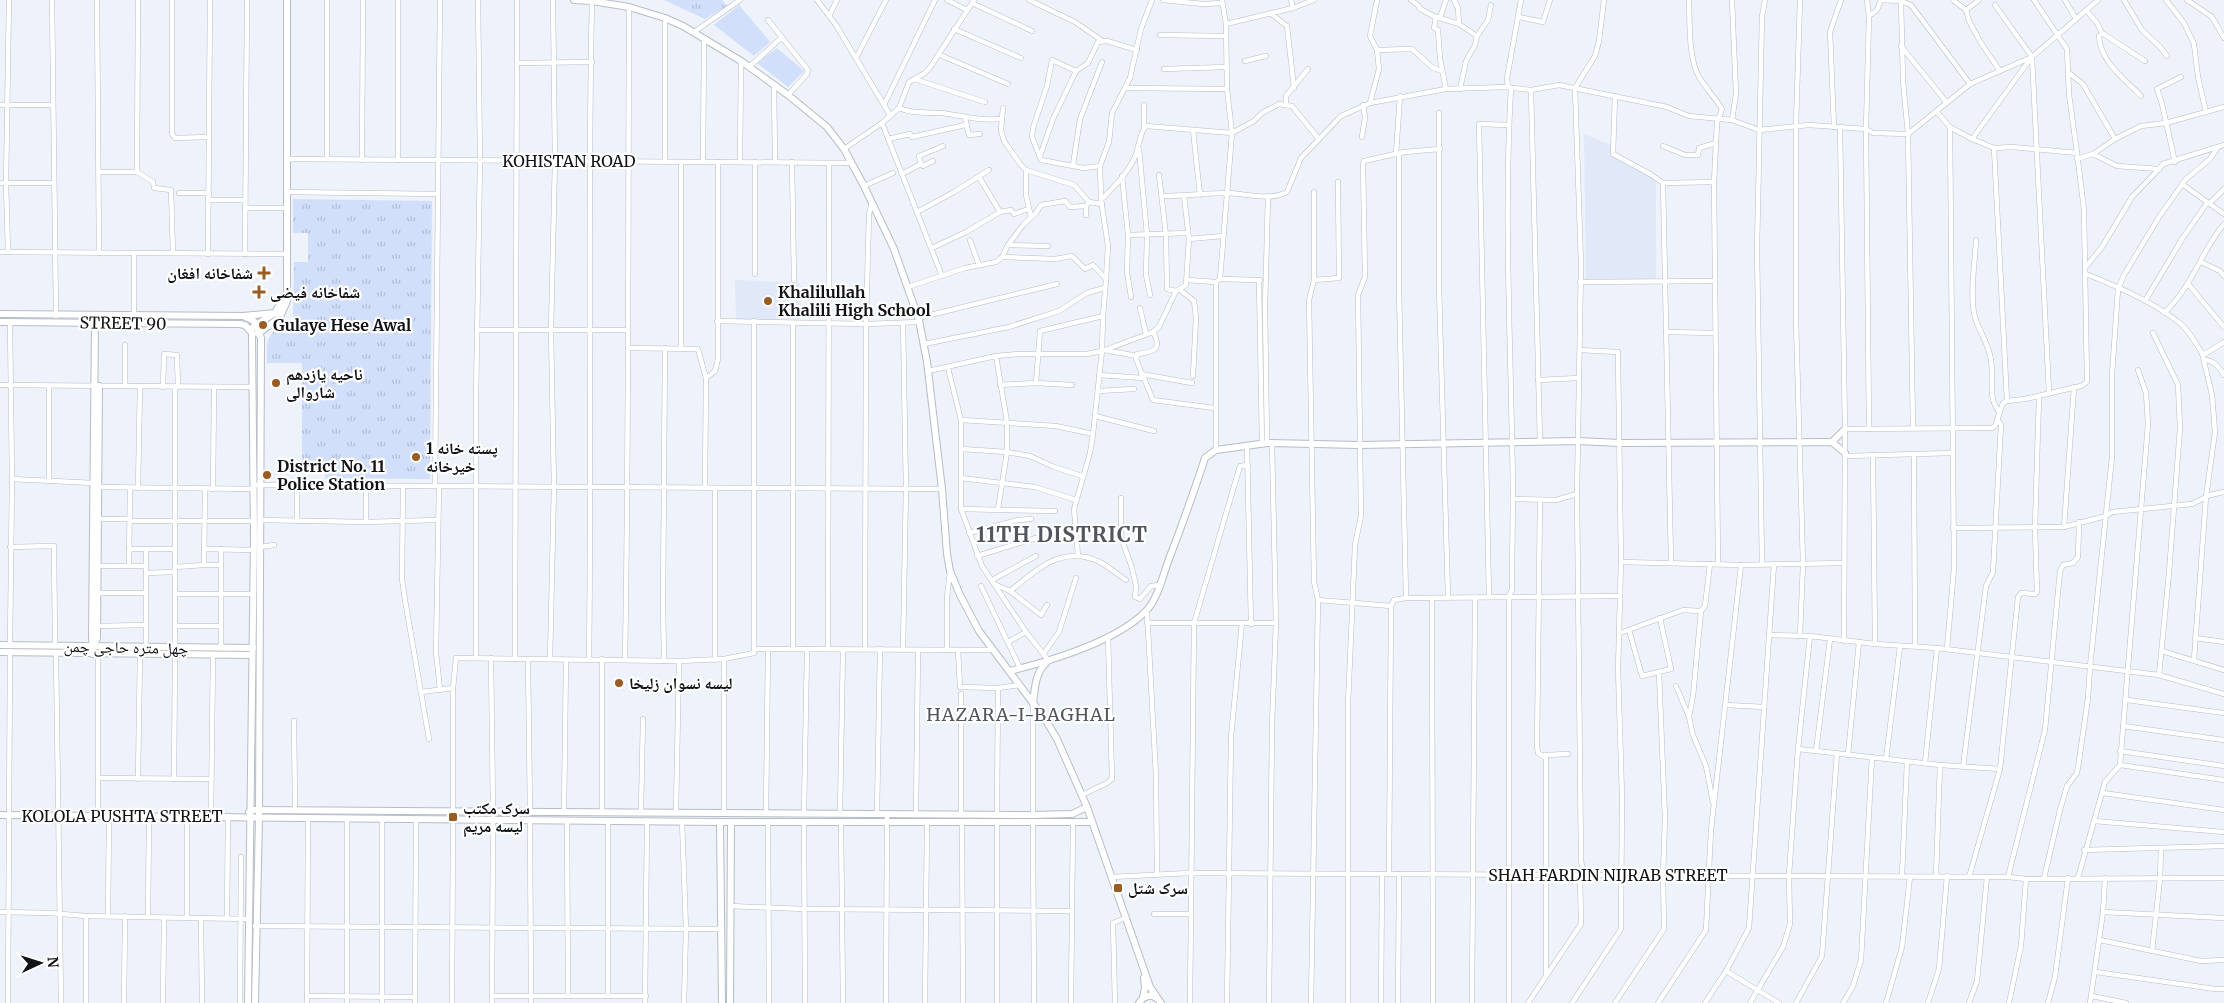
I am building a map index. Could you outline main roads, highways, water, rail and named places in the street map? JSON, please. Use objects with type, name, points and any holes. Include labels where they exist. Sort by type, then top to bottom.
[{"type":"main road","points":[[253,337],[275,322],[284,313],[287,301],[287,0]]},
{"type":"main road","points":[[574,0],[592,0],[629,7],[665,18],[694,32],[741,61],[748,68],[788,95],[827,127],[844,149],[872,201],[894,249],[919,320],[928,371],[950,571],[970,615],[992,650],[1020,684],[1057,739],[1087,807],[1140,962],[1150,987],[1161,1002]]},
{"type":"main road","points":[[257,413],[253,387],[253,337],[248,327],[257,325],[275,313],[280,308],[286,293]]},
{"type":"main road","name":"STREET 90","points":[[0,314],[243,316],[275,313]]},
{"type":"main road","points":[[243,316],[251,318],[257,325],[260,333],[256,487],[259,818],[248,1003]]},
{"type":"main road","name":"STREET 90","points":[[0,322],[248,327]]},
{"type":"main road","points":[[95,651],[92,638],[96,485],[97,323]]},
{"type":"main road","points":[[1832,442],[1845,429]]},
{"type":"main road","points":[[1010,671],[1049,661],[1108,636],[1129,625],[1147,610],[1160,585],[1205,458],[1216,450],[1267,443],[1359,445],[1578,441],[1620,443],[1832,442],[1845,454]]},
{"type":"main road","points":[[95,651],[97,638],[98,519],[96,485]]},
{"type":"main road","points":[[255,1003],[252,926],[249,919],[248,817],[251,810],[253,594],[257,559]]},
{"type":"main road","name":"چهل متره حاجی چمن","points":[[0,645],[10,649],[56,653],[146,647],[212,654],[252,651]]},
{"type":"main road","name":"چهل متره حاجی چمن","points":[[0,652],[10,649],[55,646],[140,654],[220,648],[252,651]]},
{"type":"main road","points":[[1033,703],[1041,668],[1049,661]]},
{"type":"main road","points":[[251,810],[676,811],[1034,815],[1072,814],[1087,807]]},
{"type":"main road","points":[[440,810],[440,819]]},
{"type":"main road","points":[[464,819],[465,810]]},
{"type":"main road","name":"KOLOLA PUSHTA STREET","points":[[0,815],[493,818],[720,822],[1092,822]]},
{"type":"main road","points":[[720,822],[722,1003]]},
{"type":"main road","points":[[730,1003],[731,822]]},
{"type":"main road","points":[[1140,962],[1145,988],[1141,1001]]},
{"type":"main road","points":[[1141,1001],[1150,995],[1161,1002]]},
{"type":"place","name":"شفاخانه افغان","points":[[264,273]]},
{"type":"place","name":"شفاخانه فیضی","points":[[259,292]]},
{"type":"place","name":"Khalilullah Khalili High School","points":[[768,301]]},
{"type":"place","name":"Gulaye Hese Awal","points":[[263,325]]},
{"type":"place","name":"ناحیه یازدهم شاروالی","points":[[276,383]]},
{"type":"place","name":"1 پسته خانه خیرخانه","points":[[416,457]]},
{"type":"place","name":"District No. 11 Police Station","points":[[267,475]]},
{"type":"place","name":"لیسه نسوان زلیخا","points":[[619,683]]},
{"type":"place","name":"سرک مکتب لیسه مریم","points":[[453,817]]},
{"type":"place","name":"سرک شتل","points":[[1118,888]]},
{"type":"district","name":"11TH DISTRICT","points":[[1062,534]]},
{"type":"district","name":"HAZARA-I-BAGHAL","points":[[1021,714]]}]
